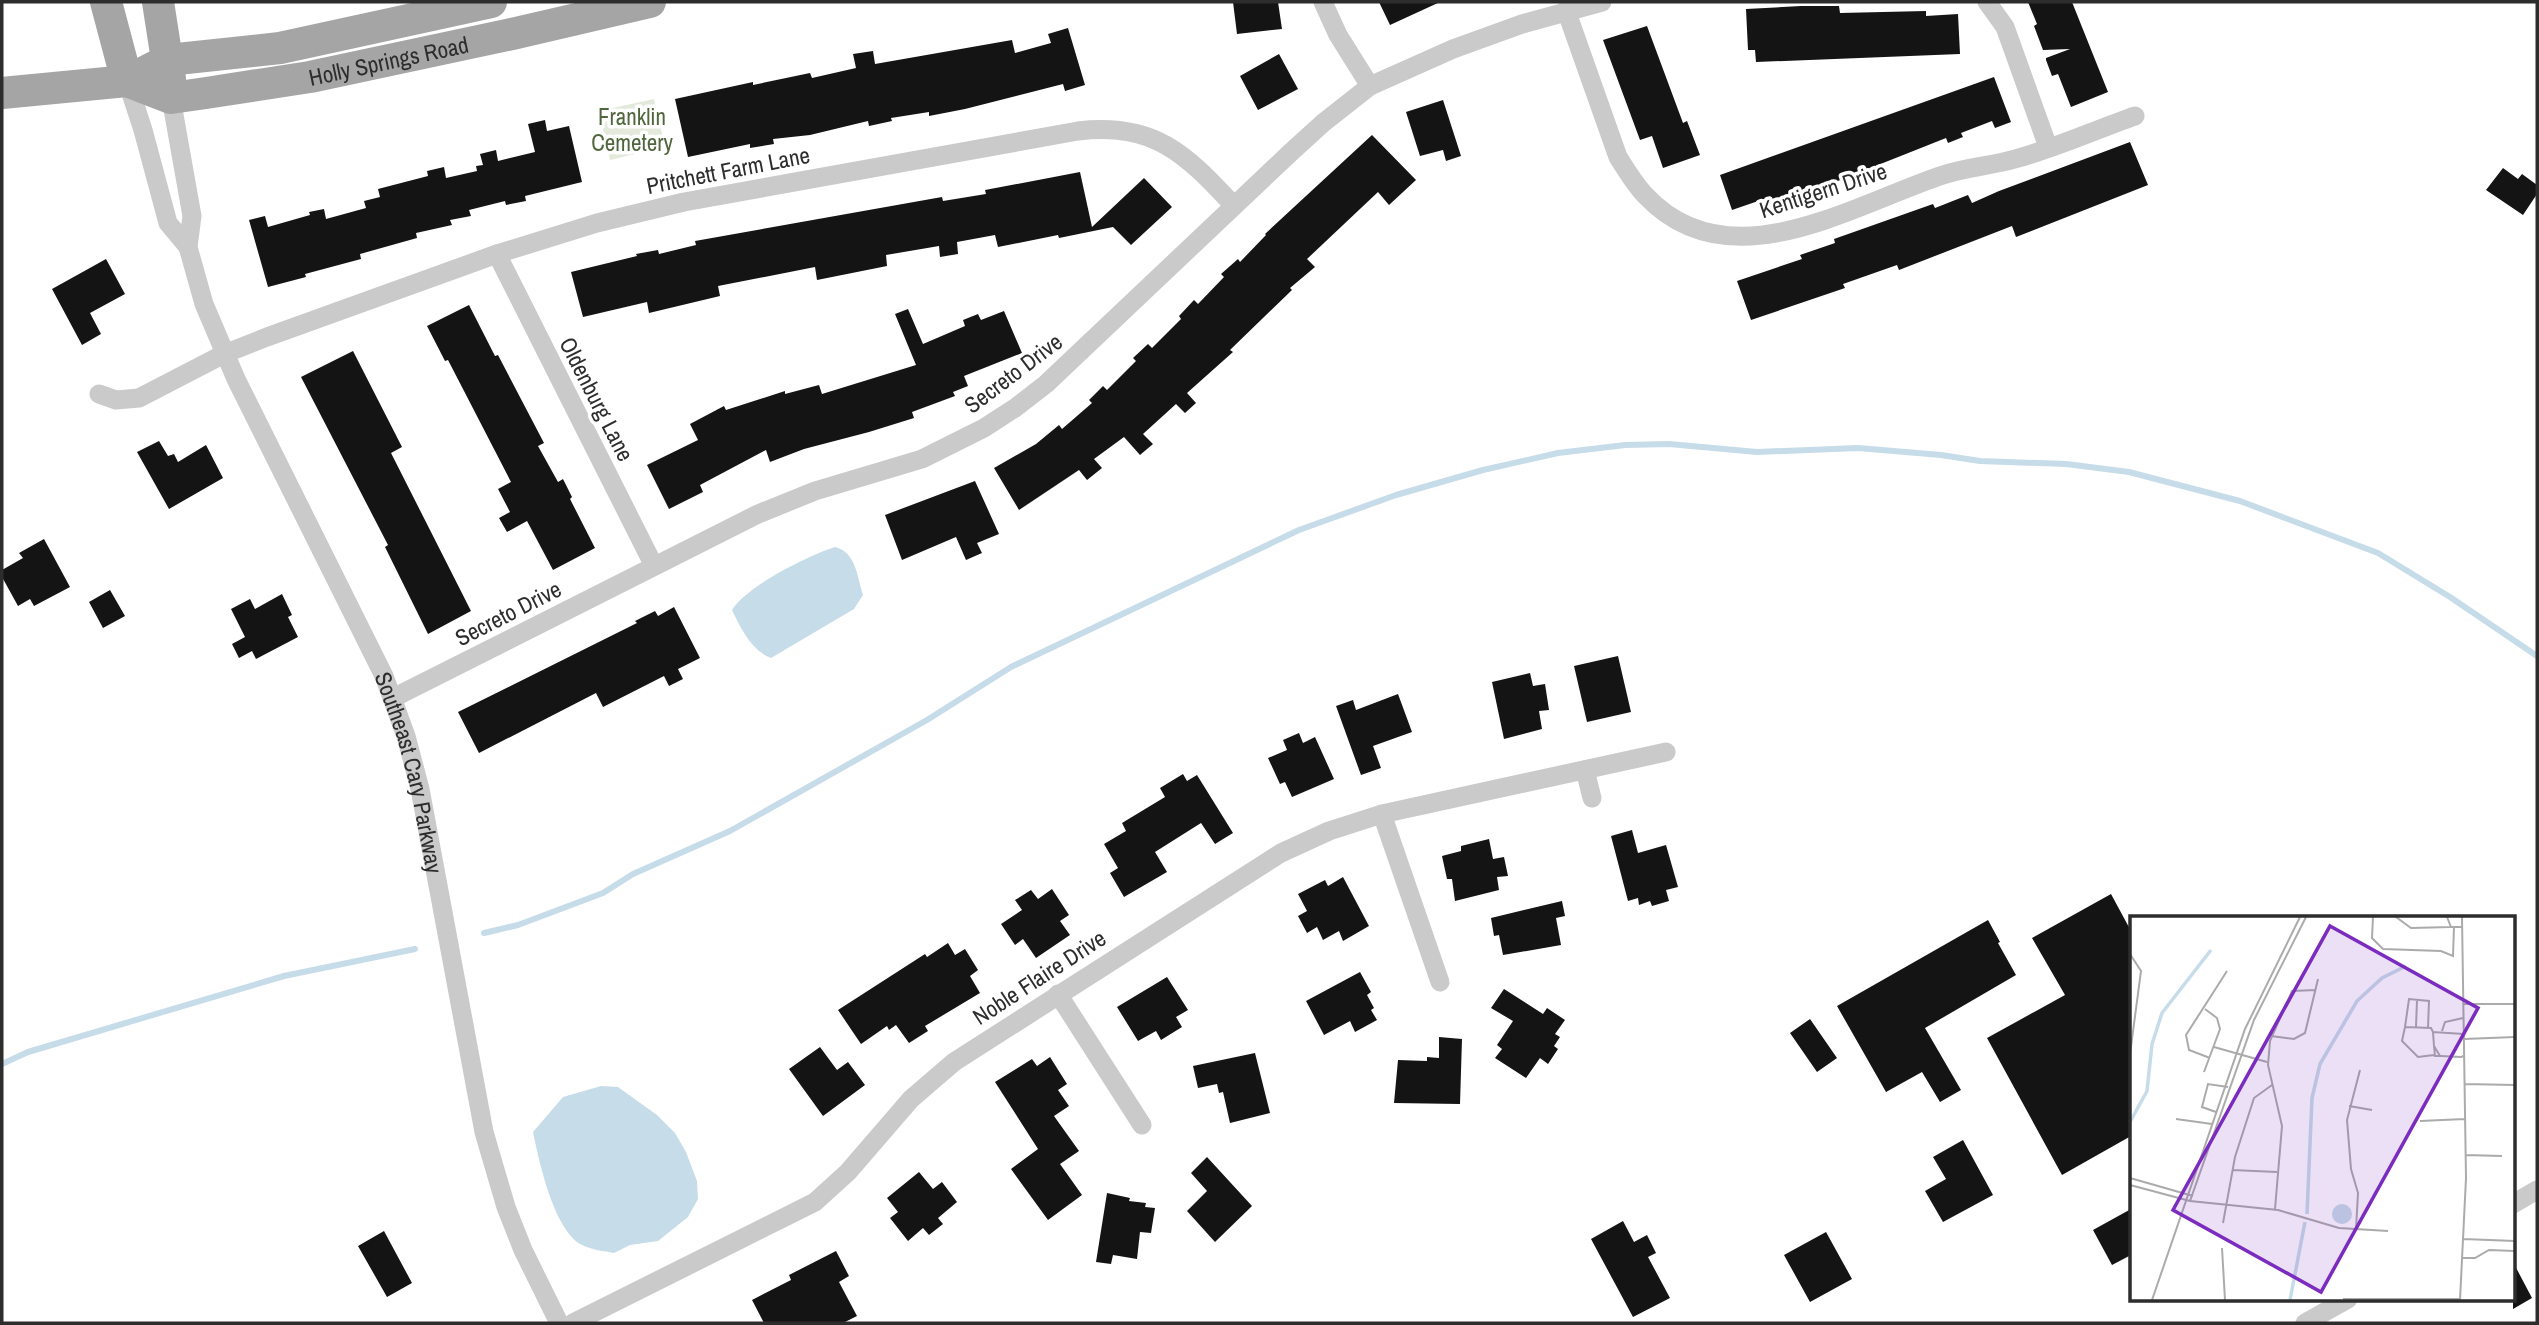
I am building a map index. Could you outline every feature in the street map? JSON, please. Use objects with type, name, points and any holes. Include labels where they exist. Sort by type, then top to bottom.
[{"type":"main road","name":"Southeast Cary Parkway","points":[[106,2],[127,80]]},
{"type":"main road","name":"Southeast Cary Parkway","points":[[159,2],[171,98]]},
{"type":"main road","name":"Holly Springs Road","points":[[2,93],[127,80],[168,60],[281,48],[491,2]]},
{"type":"main road","name":"Holly Springs Road","points":[[127,80],[171,98],[310,76],[650,2]]},
{"type":"street","points":[[1323,2],[1338,35],[1370,86]]},
{"type":"street","name":"Secreto Drive","points":[[393,698],[786,501],[922,459],[984,428],[1046,384],[1323,123],[1370,86],[1453,49],[1566,10],[1602,2]]},
{"type":"street","points":[[1987,2],[2005,27],[2048,148]]},
{"type":"street","name":"Kentigern Drive","points":[[1566,10],[1618,157],[1631,178],[1646,197],[1666,213],[1700,230],[1733,237],[1762,237],[1791,231],[1942,176],[2015,159],[2135,116]]},
{"type":"street","name":"Southeast Cary Parkway","points":[[127,80],[168,223],[188,247]]},
{"type":"street","name":"Southeast Cary Parkway","points":[[171,98],[192,216],[188,247],[204,304],[224,354],[375,657],[407,736],[484,1132],[506,1207],[523,1250],[559,1323]]},
{"type":"street","name":"Pritchett Farm Lane","points":[[99,394],[116,400],[139,398],[224,354],[497,254],[597,223],[684,202],[1103,128],[1139,133],[1156,139],[1212,181],[1234,206]]},
{"type":"street","name":"Oldenburg Lane","points":[[497,254],[654,566]]},
{"type":"street","name":"Noble Flaire Drive","points":[[573,1323],[815,1202],[848,1172],[890,1121],[933,1079],[977,1045],[1263,863],[1329,831],[1382,814],[1666,752]]},
{"type":"street","points":[[1585,770],[1592,798]]},
{"type":"street","points":[[1382,814],[1440,982]]},
{"type":"street","points":[[1058,993],[1142,1125]]},
{"type":"street","points":[[2514,1203],[2537,1190]]},
{"type":"street","points":[[2305,1323],[2346,1300]]},
{"type":"green space","name":"Franklin Cemetery","points":[[654,99],[665,147],[610,160],[599,111]]},
{"type":"water","points":[[835,547],[852,559],[857,573],[863,595],[854,609],[771,658],[758,650],[747,638],[732,610],[750,591],[764,582],[809,557]]},
{"type":"water","points":[[601,1086],[618,1087],[657,1115],[675,1133],[697,1181],[698,1199],[688,1217],[658,1241],[630,1245],[614,1253],[582,1245],[563,1226],[549,1194],[533,1132],[563,1097]]},
{"type":"building","points":[[1233,2],[1278,2],[1282,29],[1237,34]]},
{"type":"building","points":[[1379,2],[1440,2],[1390,25]]},
{"type":"building","points":[[2028,2],[2072,2],[2108,92],[2071,107],[2058,74],[2052,76],[2046,60],[2070,49],[2043,50]]},
{"type":"building","points":[[1839,6],[1840,13],[1926,11],[1926,16],[1958,14],[1960,54],[1756,62],[1755,50],[1748,50],[1746,9]]},
{"type":"building","points":[[1647,26],[1683,123],[1687,121],[1700,155],[1663,168],[1652,136],[1640,140],[1603,40]]},
{"type":"building","points":[[1068,28],[1085,85],[1065,91],[1063,84],[965,109],[929,116],[929,112],[891,118],[892,121],[869,126],[868,121],[810,135],[773,139],[774,144],[750,148],[750,144],[688,157],[675,99],[753,82],[753,85],[810,73],[812,78],[856,68],[853,54],[873,51],[875,64],[1012,40],[1015,53],[1051,43],[1048,34]]},
{"type":"building","points":[[1279,54],[1298,89],[1258,110],[1240,76]]},
{"type":"building","points":[[1994,77],[2011,122],[1995,128],[1992,121],[1961,133],[1963,137],[1948,143],[1946,138],[1767,209],[1764,199],[1732,210],[1720,175]]},
{"type":"building","points":[[1443,100],[1461,156],[1446,161],[1443,150],[1420,156],[1406,112]]},
{"type":"building","points":[[545,120],[547,131],[569,126],[582,182],[525,196],[526,201],[506,205],[505,201],[469,210],[471,216],[450,220],[452,225],[416,233],[417,238],[360,254],[361,259],[268,287],[249,220],[265,216],[268,227],[324,209],[326,219],[366,208],[364,201],[380,197],[378,189],[428,176],[427,171],[444,167],[446,178],[477,171],[476,166],[483,165],[480,154],[496,150],[498,161],[535,152],[528,124]]},
{"type":"building","points":[[1372,135],[1416,180],[1389,205],[1378,192],[1307,259],[1315,267],[1290,288],[1292,290],[1230,350],[1233,352],[1187,393],[1196,403],[1185,413],[1176,404],[1143,434],[1153,444],[1140,455],[1124,437],[1094,459],[1102,468],[1087,480],[1079,470],[1019,510],[994,468],[1036,444],[1059,425],[1062,429],[1092,403],[1089,400],[1103,386],[1107,390],[1136,361],[1133,358],[1148,344],[1152,348],[1181,319],[1179,316],[1194,300],[1198,304],[1224,277],[1221,274],[1238,259],[1240,262],[1265,234]]},
{"type":"building","points":[[2130,142],[2148,185],[2016,237],[2012,226],[1899,270],[1897,265],[1843,284],[1845,288],[1751,320],[1737,281],[1802,259],[1800,255],[1835,243],[1834,239],[1933,204],[1935,208],[1968,195],[1972,203]]},
{"type":"building","points":[[2503,168],[2518,179],[2522,174],[2537,185],[2537,194],[2523,215],[2486,190]]},
{"type":"building","points":[[1080,172],[1092,227],[1144,178],[1172,207],[1131,245],[1113,227],[998,247],[995,235],[957,242],[958,254],[940,257],[939,246],[886,255],[887,266],[817,280],[815,267],[718,286],[720,296],[649,313],[647,302],[583,317],[571,272],[637,256],[636,254],[658,250],[659,254],[696,245],[695,241],[942,197],[943,201],[986,194],[985,190]]},
{"type":"building","points":[[106,259],[125,294],[90,313],[101,334],[82,345],[52,289]]},
{"type":"building","points":[[469,305],[544,443],[538,446],[558,482],[563,479],[595,548],[553,570],[527,521],[507,532],[499,518],[510,512],[498,489],[511,482],[448,360],[445,361],[427,326]]},
{"type":"building","points":[[908,309],[923,344],[965,326],[963,320],[978,314],[981,320],[1004,311],[1022,353],[964,376],[968,386],[953,392],[955,396],[912,412],[914,418],[804,449],[770,462],[766,450],[700,485],[703,492],[669,509],[647,465],[698,440],[690,424],[724,406],[726,410],[785,391],[785,394],[819,385],[822,394],[916,365],[895,314]]},
{"type":"building","points":[[353,351],[402,447],[391,453],[471,611],[428,634],[385,547],[388,545],[301,377]]},
{"type":"building","points":[[159,441],[168,456],[174,454],[178,462],[206,445],[223,478],[169,509],[137,452]]},
{"type":"building","points":[[975,481],[999,534],[977,543],[982,553],[966,560],[956,537],[902,560],[885,515]]},
{"type":"building","points":[[44,539],[70,587],[34,606],[30,599],[18,606],[2,577],[2,570],[23,558],[19,553]]},
{"type":"building","points":[[110,590],[125,616],[103,628],[89,602]]},
{"type":"building","points":[[282,594],[292,615],[288,617],[298,637],[256,659],[252,651],[239,658],[232,644],[245,637],[231,609],[250,599],[255,609]]},
{"type":"building","points":[[674,607],[700,658],[678,669],[683,679],[669,686],[664,676],[603,707],[596,693],[479,753],[458,712],[637,623],[635,621],[655,611],[658,616]]},
{"type":"building","points":[[1618,656],[1631,712],[1587,722],[1574,666]]},
{"type":"building","points":[[1530,673],[1533,686],[1545,684],[1549,710],[1539,711],[1542,729],[1504,739],[1492,682]]},
{"type":"building","points":[[1398,694],[1412,732],[1373,746],[1381,768],[1361,775],[1336,706],[1353,700],[1356,710]]},
{"type":"building","points":[[1299,733],[1303,743],[1315,737],[1334,779],[1292,797],[1285,782],[1280,784],[1268,758],[1287,750],[1283,740]]},
{"type":"building","points":[[1183,774],[1187,781],[1197,775],[1233,833],[1215,844],[1201,823],[1155,852],[1167,872],[1124,897],[1110,873],[1118,868],[1104,844],[1126,831],[1122,823],[1165,797],[1160,788]]},
{"type":"building","points":[[1632,830],[1638,853],[1666,845],[1678,887],[1666,890],[1669,901],[1652,906],[1650,901],[1639,905],[1638,898],[1628,901],[1611,836]]},
{"type":"building","points":[[1489,839],[1493,859],[1504,857],[1508,876],[1497,877],[1499,890],[1455,901],[1452,879],[1447,879],[1442,856],[1461,851],[1461,846]]},
{"type":"building","points":[[1343,877],[1369,926],[1343,941],[1339,931],[1323,940],[1317,927],[1307,933],[1298,916],[1307,911],[1298,894],[1325,880],[1328,886]]},
{"type":"building","points":[[1052,889],[1069,915],[1060,921],[1070,935],[1036,958],[1023,939],[1015,945],[1001,924],[1022,910],[1015,900],[1031,890],[1038,899]]},
{"type":"building","points":[[2111,894],[2130,929],[2130,1137],[2062,1175],[1987,1038],[2065,995],[2032,938]]},
{"type":"building","points":[[1562,901],[1565,916],[1556,918],[1561,945],[1503,955],[1499,935],[1494,936],[1491,918]]},
{"type":"building","points":[[1988,920],[2016,975],[1925,1028],[1961,1090],[1940,1102],[1922,1072],[1886,1092],[1837,1006]]},
{"type":"building","points":[[948,943],[955,955],[965,949],[978,970],[970,976],[980,993],[925,1026],[928,1031],[909,1043],[896,1025],[889,1030],[887,1026],[861,1044],[838,1010],[925,954],[927,957]]},
{"type":"building","points":[[1360,972],[1371,992],[1367,995],[1377,1020],[1355,1032],[1350,1021],[1324,1035],[1306,1001]]},
{"type":"building","points":[[1167,977],[1188,1010],[1176,1017],[1182,1027],[1161,1040],[1156,1031],[1138,1041],[1117,1007]]},
{"type":"building","points":[[1504,989],[1543,1014],[1547,1008],[1565,1020],[1555,1034],[1560,1037],[1554,1046],[1558,1049],[1548,1064],[1540,1058],[1526,1078],[1495,1058],[1502,1049],[1497,1045],[1513,1021],[1491,1008]]},
{"type":"building","points":[[1810,1019],[1837,1058],[1817,1072],[1790,1033]]},
{"type":"building","points":[[1439,1037],[1462,1039],[1460,1104],[1394,1103],[1398,1060],[1427,1061],[1427,1057],[1439,1058]]},
{"type":"building","points":[[820,1047],[837,1070],[848,1062],[865,1085],[823,1116],[789,1069]]},
{"type":"building","points":[[1255,1053],[1270,1113],[1230,1123],[1223,1092],[1219,1093],[1217,1084],[1198,1088],[1193,1066]]},
{"type":"building","points":[[1050,1057],[1067,1084],[1058,1090],[1069,1106],[1054,1116],[1079,1151],[1060,1164],[1082,1195],[1048,1220],[1011,1169],[1038,1149],[995,1082],[1032,1059],[1037,1066]]},
{"type":"building","points":[[1963,1140],[1993,1195],[1943,1222],[1925,1191],[1946,1179],[1933,1157]]},
{"type":"building","points":[[1207,1157],[1252,1206],[1215,1242],[1187,1211],[1207,1191],[1191,1173]]},
{"type":"building","points":[[919,1172],[933,1189],[942,1182],[957,1202],[938,1218],[943,1224],[929,1235],[923,1228],[908,1241],[890,1218],[898,1212],[887,1198]]},
{"type":"building","points":[[1107,1193],[1155,1208],[1151,1233],[1140,1232],[1137,1259],[1113,1255],[1111,1264],[1096,1262]]},
{"type":"building","points":[[2130,1210],[2130,1256],[2112,1265],[2093,1230]]},
{"type":"building","points":[[1623,1221],[1634,1242],[1647,1235],[1656,1253],[1648,1257],[1670,1298],[1633,1317],[1591,1239]]},
{"type":"building","points":[[384,1231],[412,1283],[387,1297],[358,1246]]},
{"type":"building","points":[[1826,1232],[1852,1279],[1810,1302],[1784,1255]]},
{"type":"building","points":[[836,1251],[849,1276],[839,1282],[857,1316],[843,1323],[764,1323],[752,1300],[791,1280],[789,1275]]},
{"type":"building","points":[[2514,1264],[2532,1298],[2513,1309],[2514,1300]]},
{"type":"waterway","points":[[484,933],[518,925],[603,893],[633,874],[730,831],[927,720],[1011,667],[1299,530],[1396,495],[1483,470],[1558,453],[1625,445],[1669,444],[1757,452],[1858,448],[1980,461],[2066,464],[2129,472],[2240,501],[2378,553],[2450,597],[2537,656]]},
{"type":"waterway","points":[[2,1064],[28,1052],[284,976],[415,949]]}]
